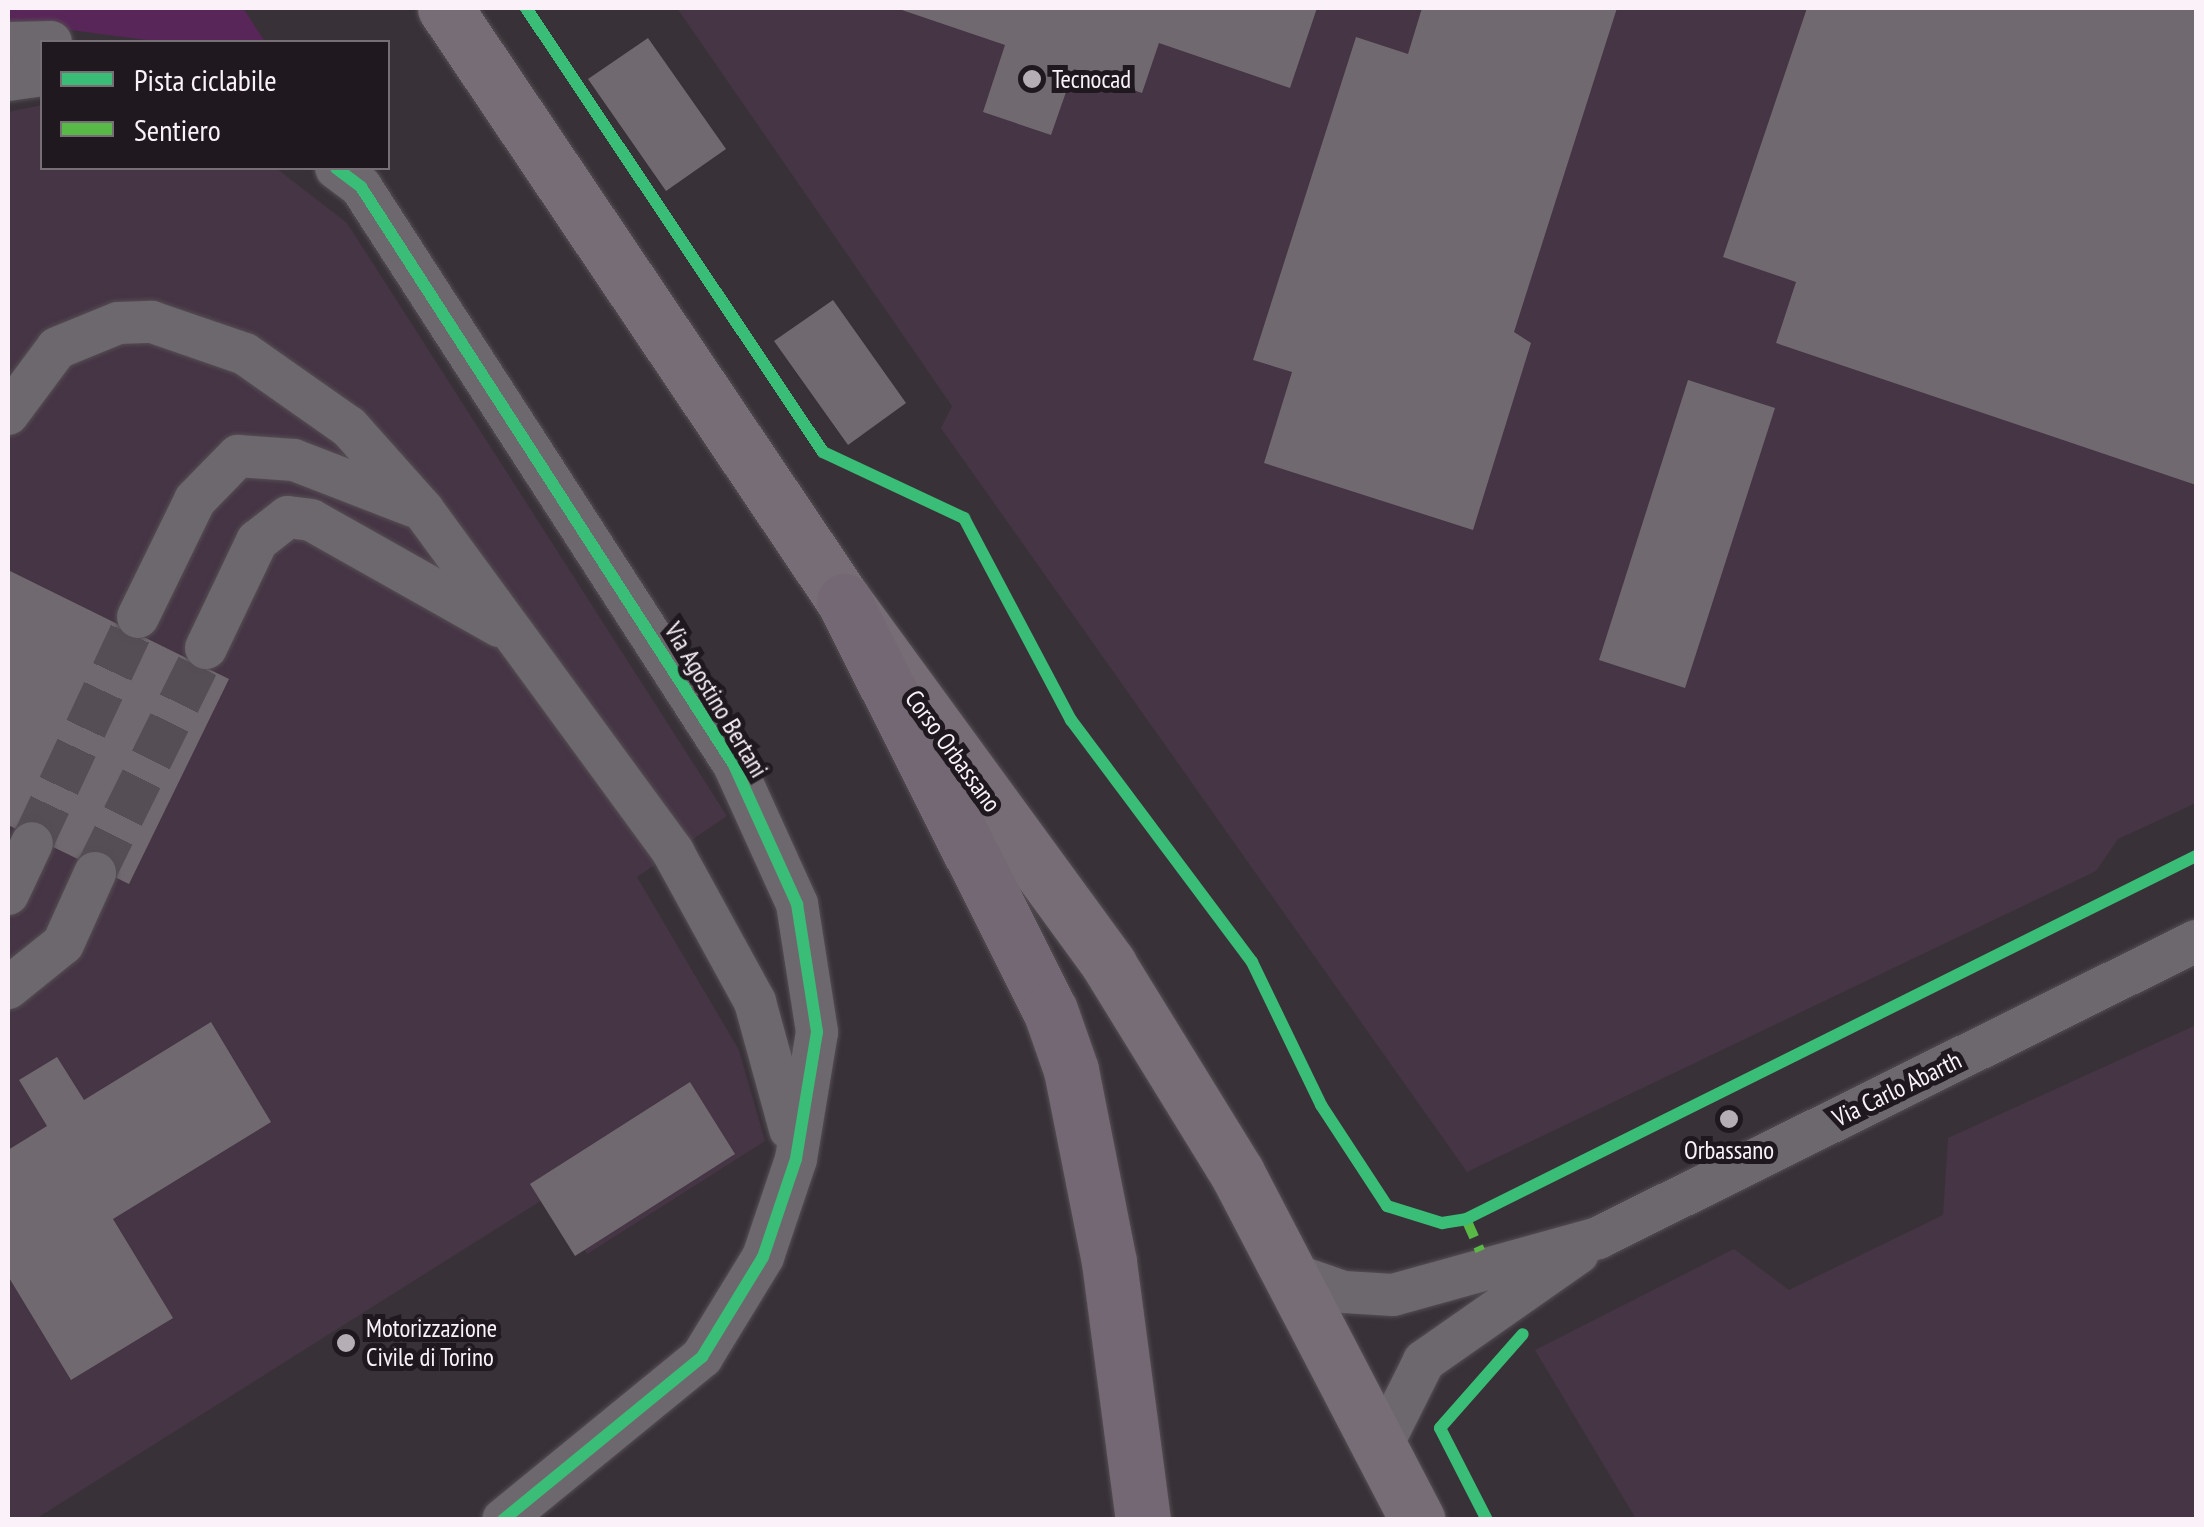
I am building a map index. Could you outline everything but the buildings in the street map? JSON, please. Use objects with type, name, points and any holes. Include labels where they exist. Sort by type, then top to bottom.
[{"type":"highway","points":[[844,601],[1071,1070],[1109,1262],[1143,1520]]},
{"type":"main road","points":[[412,8],[483,74]]},
{"type":"main road","name":"Corso Orbassano","points":[[445,8],[483,74],[844,601],[1109,966],[1289,1273],[1418,1520]]},
{"type":"street","points":[[8,43],[40,42]]},
{"type":"street","points":[[8,80],[40,74]]},
{"type":"street","name":"Via Agostino Bertani","points":[[339,170],[362,186],[734,765],[797,904],[817,1032],[796,1160],[763,1257],[702,1357],[503,1520]]},
{"type":"street","points":[[8,414],[36,368],[83,333],[152,322],[194,331],[295,384],[349,427],[422,510],[720,930],[776,1060],[796,1160]]},
{"type":"street","points":[[138,617],[195,500],[238,456],[294,460],[422,510]]},
{"type":"street","points":[[206,648],[256,542],[288,518],[311,520],[513,634]]},
{"type":"street","points":[[8,894],[32,844]]},
{"type":"street","points":[[8,988],[63,944],[95,874]]},
{"type":"street","name":"Via Carlo Abarth","points":[[1381,1447],[1424,1361],[1598,1238],[2196,941]]},
{"type":"street","name":"Via Carlo Abarth","points":[[1289,1273],[1344,1292],[1393,1295],[1598,1238]]},
{"type":"shaded area","points":[[8,8],[243,8],[264,40],[148,40],[8,22]]},
{"type":"shaded area","points":[[677,8],[2196,8],[2196,803],[2118,839],[2096,871],[1467,1172],[941,428],[952,406]]},
{"type":"shaded area","points":[[40,105],[40,170],[279,170],[347,223],[727,816],[637,877],[739,1050],[765,1141],[587,1254],[550,1195],[34,1520],[8,1519],[8,112]]},
{"type":"shaded area","points":[[2196,1025],[2196,1519],[1636,1519],[1535,1350],[1734,1249],[1789,1290],[1943,1215],[1948,1138]]},
{"type":"tunnel","points":[[32,843],[138,617]]},
{"type":"tunnel","points":[[95,873],[206,648]]},
{"type":"marked path","points":[[1466,1219],[1480,1251]]},
{"type":"cycle path","points":[[526,8],[823,452],[964,518],[1071,720],[1252,962],[1321,1105],[1387,1206],[1442,1223],[1466,1219],[2196,856]]},
{"type":"cycle path","points":[[339,170],[361,187],[734,765],[797,904],[817,1032],[796,1159],[763,1257],[702,1357],[503,1520]]},
{"type":"cycle path","points":[[1487,1520],[1440,1428],[1523,1334]]},
{"type":"place","name":"Tecnocad","points":[[1032,79]]},
{"type":"place","name":"Orbassano","points":[[1729,1119]]},
{"type":"place","name":"Motorizzazione Civile di Torino","points":[[346,1343]]}]
